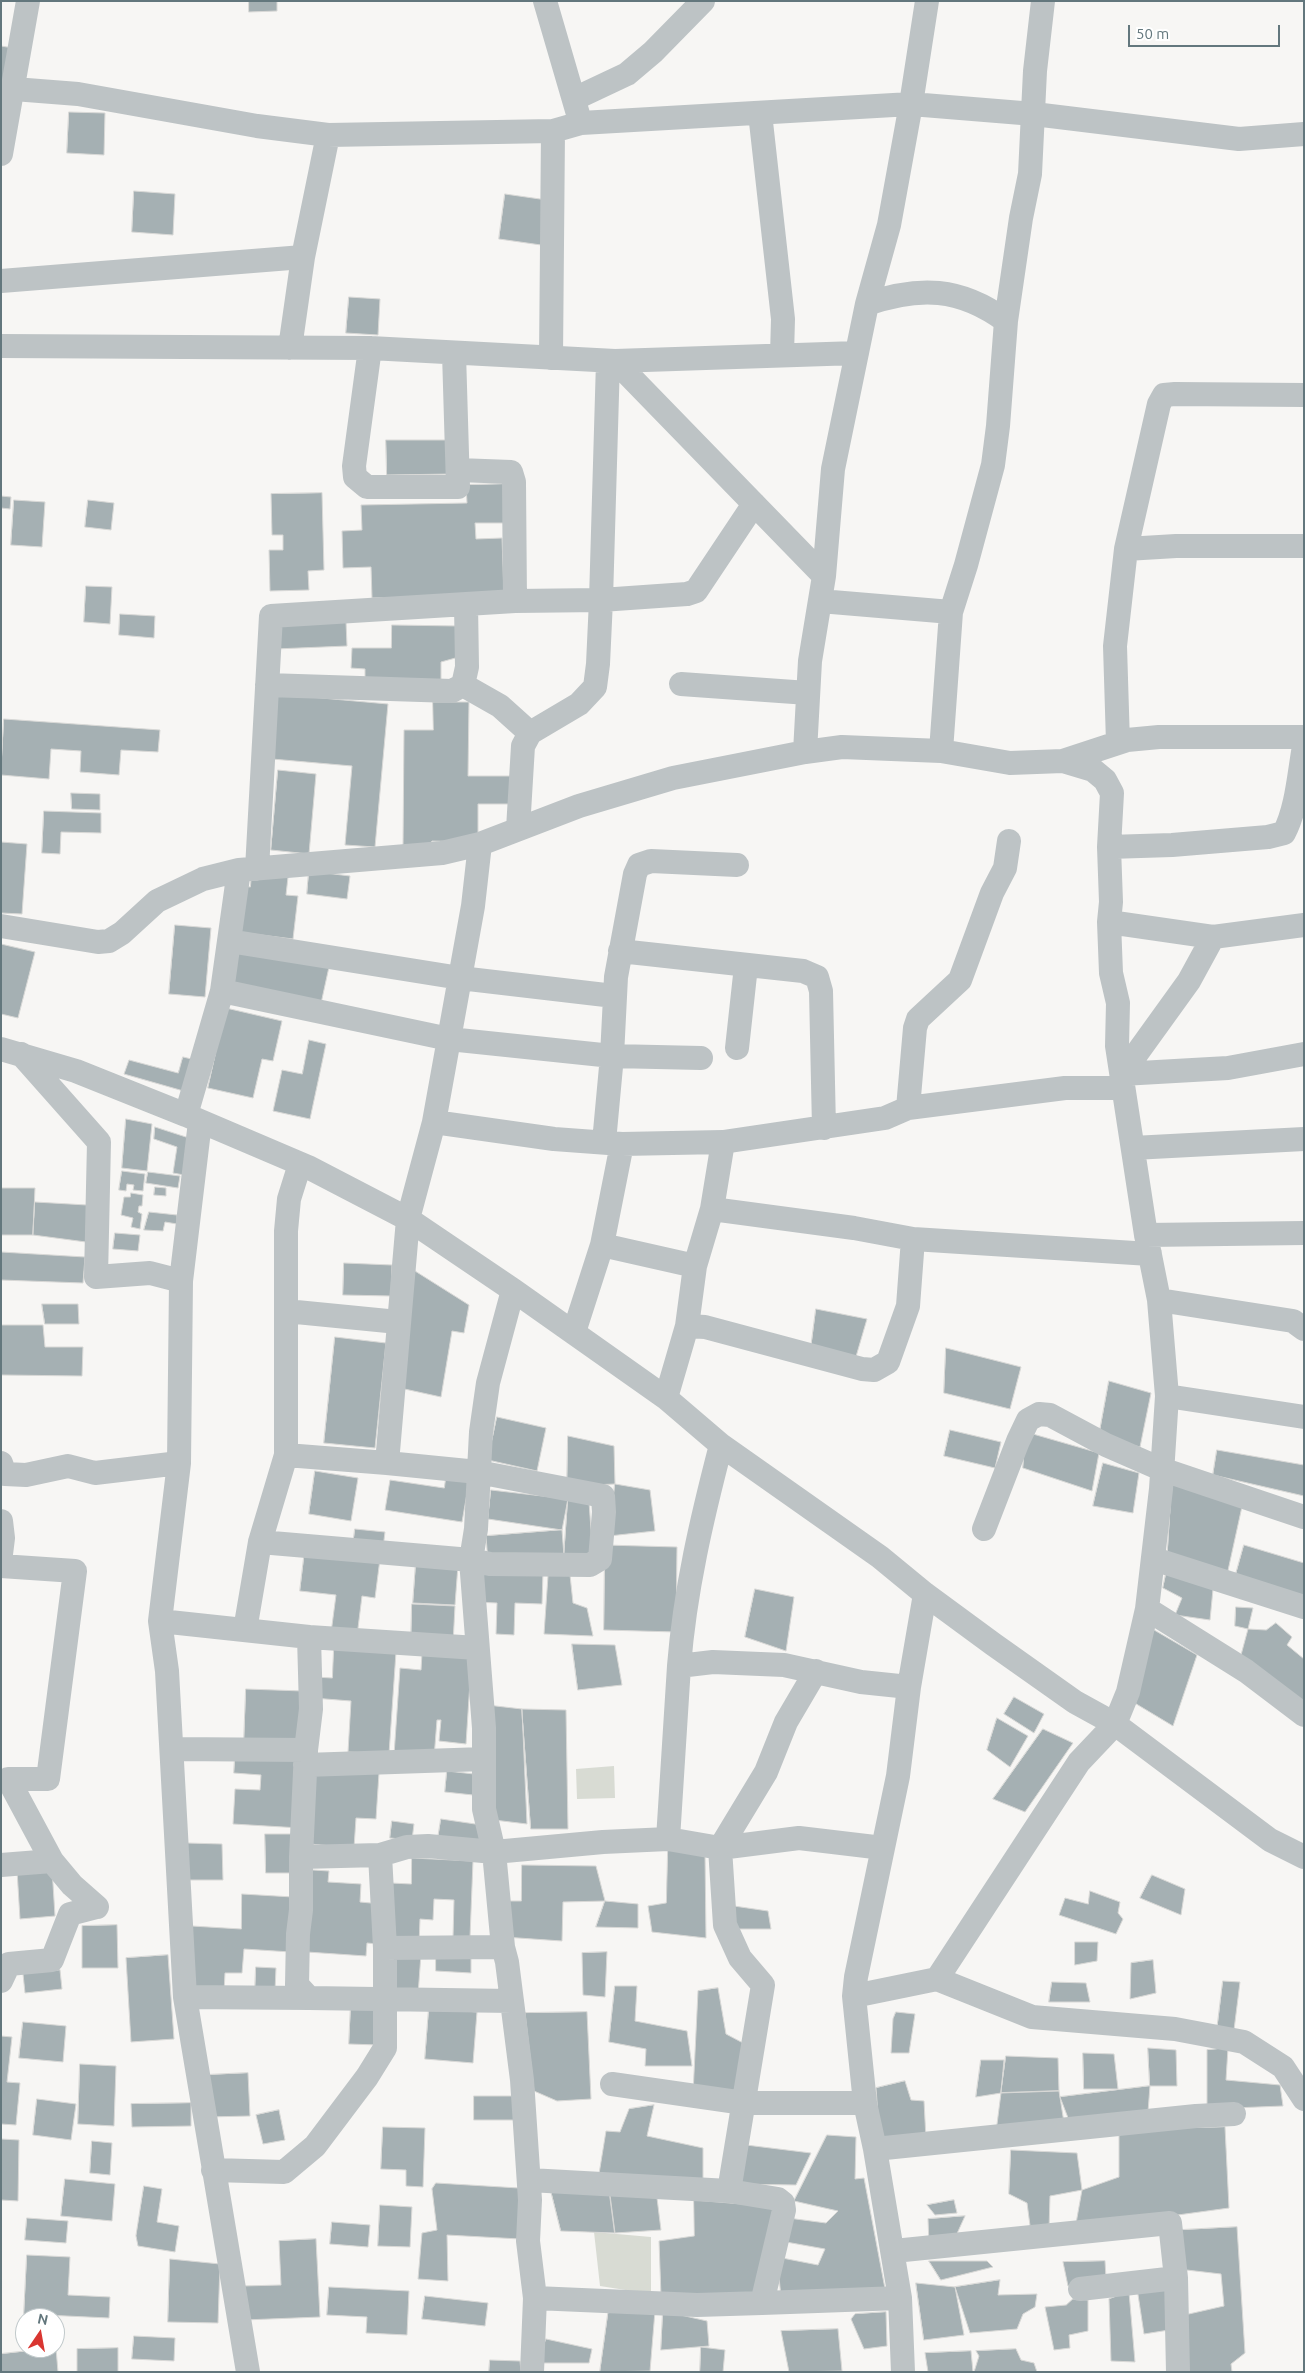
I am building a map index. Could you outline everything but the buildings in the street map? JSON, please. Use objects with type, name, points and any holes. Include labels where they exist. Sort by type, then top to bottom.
[{"type":"street","points":[[545,1],[581,123]]},
{"type":"street","points":[[574,99],[627,74],[653,52],[703,1]]},
{"type":"street","points":[[805,752],[810,661],[824,576],[833,469],[867,304],[889,225],[927,1]]},
{"type":"street","points":[[941,751],[951,612],[966,565],[993,465],[1006,321],[1021,218],[1030,174],[1037,52],[1043,1]]},
{"type":"street","points":[[1,154],[14,89],[24,2]]},
{"type":"street","points":[[14,89],[78,94],[257,126],[328,135],[553,131],[581,123],[911,104],[1034,114],[1239,139],[1304,134]]},
{"type":"street","points":[[760,112],[784,319],[782,355]]},
{"type":"street","points":[[551,358],[553,131]]},
{"type":"street","points":[[290,348],[303,256],[328,135]]},
{"type":"street","points":[[1,281],[303,256]]},
{"type":"street","points":[[867,304],[893,295],[936,291],[969,300],[1006,321]]},
{"type":"street","points":[[1,346],[370,348],[611,361],[857,353]]},
{"type":"street","points":[[370,348],[354,466],[355,478],[366,488],[458,487],[454,353]]},
{"type":"street","points":[[611,361],[824,576]]},
{"type":"street","points":[[518,828],[523,746],[530,733],[579,704],[595,687],[598,664],[611,361]]},
{"type":"street","points":[[1118,743],[1115,646],[1126,549],[1159,404],[1164,395],[1304,396]]},
{"type":"street","points":[[458,470],[511,472],[514,482],[515,601]]},
{"type":"street","points":[[248,2372],[185,1997],[167,1671],[160,1621],[180,1464],[181,1281],[193,1118],[222,992],[229,941],[248,869],[267,685],[271,616],[515,601],[601,600],[687,594],[696,591],[754,504]]},
{"type":"street","points":[[1126,549],[1176,546],[1304,546]]},
{"type":"street","points":[[820,600],[951,612]]},
{"type":"street","points":[[267,685],[452,691],[463,685],[467,667],[466,604]]},
{"type":"street","points":[[681,684],[808,692]]},
{"type":"street","points":[[463,685],[500,706],[530,733]]},
{"type":"street","points":[[1,926],[98,942],[109,941],[157,902],[203,879],[248,869],[442,853],[480,844],[579,806],[673,778],[805,752],[842,747],[941,751],[1010,763],[1063,761],[1118,743],[1159,737],[1304,737]]},
{"type":"street","points":[[1109,848],[1182,845],[1268,837],[1284,833],[1295,797],[1304,746]]},
{"type":"street","points":[[937,1979],[1079,1762],[1115,1724],[1128,1692],[1147,1608],[1154,1559],[1167,1396],[1159,1300],[1148,1244],[1117,1046],[1118,1003],[1111,973],[1109,922],[1112,902],[1109,848],[1112,793],[1105,780],[1093,770],[1063,761]]},
{"type":"street","points":[[908,1108],[915,1028],[918,1019],[960,980],[992,893],[1005,868],[1009,841]]},
{"type":"street","points":[[387,1463],[408,1219],[434,1122],[473,906],[480,844]]},
{"type":"street","points":[[574,1332],[602,1245],[613,1143],[612,1056],[614,996],[620,951],[636,874],[639,866],[651,861],[738,864]]},
{"type":"street","points":[[1109,922],[1214,937],[1304,925]]},
{"type":"street","points":[[1123,1081],[1189,981],[1214,937]]},
{"type":"street","points":[[229,941],[460,978],[614,996]]},
{"type":"street","points":[[620,951],[803,971],[817,977],[821,991],[824,1128]]},
{"type":"street","points":[[737,1048],[746,966]]},
{"type":"street","points":[[222,992],[449,1039],[612,1056],[701,1058]]},
{"type":"street","points":[[11,1052],[76,1070],[193,1118],[300,1164],[408,1219],[514,1290],[666,1398],[721,1445],[880,1557],[925,1594],[1075,1702],[1115,1724],[1270,1840],[1304,1857]]},
{"type":"street","points":[[11,1052],[100,1142],[96,1277],[150,1273],[181,1281]]},
{"type":"street","points":[[434,1122],[554,1139],[613,1143],[723,1142],[885,1118],[908,1108],[1228,1068],[1304,1054]]},
{"type":"street","points":[[1133,1148],[1304,1139]]},
{"type":"street","points":[[666,1398],[688,1326],[696,1266],[712,1209],[723,1142]]},
{"type":"street","points":[[245,1630],[260,1542],[286,1454],[286,1231],[289,1198],[300,1164]]},
{"type":"street","points":[[712,1209],[854,1228],[913,1239],[1148,1244],[1304,1233]]},
{"type":"street","points":[[688,1326],[705,1327],[862,1369],[874,1370],[888,1362],[908,1306],[913,1239]]},
{"type":"street","points":[[602,1245],[696,1266]]},
{"type":"street","points":[[514,1290],[488,1383],[481,1432],[476,1529],[471,1560],[482,1693],[484,1809],[494,1852],[503,1947],[507,1962],[522,2080],[529,2180],[528,2241],[535,2298],[532,2372],[539,2372]]},
{"type":"street","points":[[1159,1300],[1293,1321],[1304,1329]]},
{"type":"street","points":[[286,1311],[398,1322]]},
{"type":"street","points":[[1167,1396],[1304,1416]]},
{"type":"street","points":[[984,1529],[1021,1434],[1028,1420],[1039,1414],[1050,1415],[1106,1445],[1161,1469],[1304,1517]]},
{"type":"street","points":[[668,1840],[683,1618],[702,1518],[721,1445]]},
{"type":"street","points":[[260,1542],[471,1560],[490,1564],[590,1565],[600,1559],[604,1512],[603,1496],[478,1472],[286,1454]]},
{"type":"street","points":[[1,1463],[5,1474],[26,1475],[68,1466],[95,1473],[180,1464]]},
{"type":"street","points":[[1,1521],[3,1538],[1,1554]]},
{"type":"street","points":[[1154,1559],[1304,1607]]},
{"type":"street","points":[[1,1566],[75,1571],[48,1779],[5,1779],[52,1861],[72,1885],[97,1907],[70,1914],[52,1960],[9,1964],[1,1981]]},
{"type":"street","points":[[903,2372],[900,2298],[894,2251],[865,2103],[854,1996],[856,1977],[898,1776],[909,1688],[925,1594]]},
{"type":"street","points":[[1147,1608],[1246,1671],[1304,1716]]},
{"type":"street","points":[[160,1621],[309,1637],[477,1648]]},
{"type":"street","points":[[309,1637],[311,1709],[300,1857],[297,1985],[309,1998]]},
{"type":"street","points":[[679,1666],[713,1662],[784,1665],[861,1682],[909,1688]]},
{"type":"street","points":[[729,2191],[763,1985],[740,1958],[725,1925],[720,1848],[766,1772],[786,1722],[816,1671]]},
{"type":"street","points":[[172,1749],[306,1758],[484,1759]]},
{"type":"street","points":[[300,1857],[380,1855],[407,1847],[428,1846],[494,1852],[603,1842],[668,1840],[720,1848],[799,1838],[883,1848]]},
{"type":"street","points":[[213,2170],[284,2172],[315,2146],[367,2076],[385,2048],[385,1948],[380,1855]]},
{"type":"street","points":[[1,1865],[52,1861]]},
{"type":"street","points":[[385,1948],[503,1947]]},
{"type":"street","points":[[854,1996],[937,1979],[1032,2017],[1175,2029],[1244,2042],[1283,2067],[1304,2099]]},
{"type":"street","points":[[185,1997],[512,2001]]},
{"type":"street","points":[[612,2084],[744,2103],[865,2103]]},
{"type":"street","points":[[875,2149],[1196,2116],[1234,2114]]},
{"type":"street","points":[[529,2180],[729,2191],[778,2199],[783,2203],[784,2210],[762,2303]]},
{"type":"street","points":[[894,2251],[1170,2223],[1176,2278],[1178,2372]]},
{"type":"street","points":[[1080,2289],[1176,2278]]},
{"type":"street","points":[[535,2298],[697,2305],[900,2298]]},
{"type":"shaded area","points":[[614,1766],[615,1798],[577,1799],[576,1769]]},
{"type":"shaded area","points":[[594,2232],[651,2237],[651,2294],[600,2286]]}]
